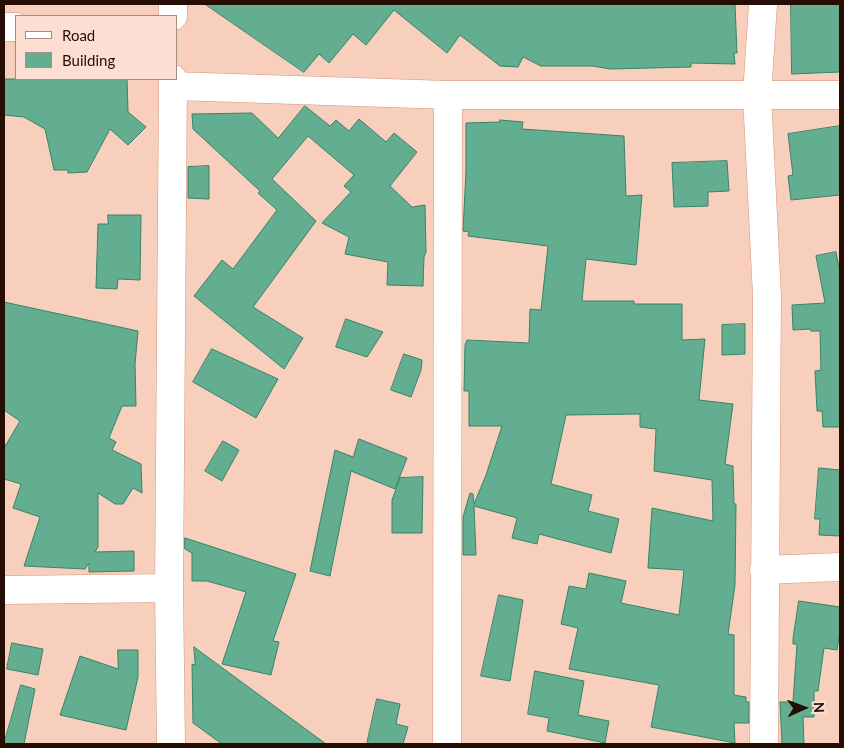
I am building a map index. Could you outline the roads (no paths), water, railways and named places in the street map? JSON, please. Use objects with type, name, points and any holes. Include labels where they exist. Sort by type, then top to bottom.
[{"type":"street","points":[[763,4],[757,95],[767,296],[764,744]]},
{"type":"street","points":[[171,744],[169,588],[173,82],[448,95],[840,94]]},
{"type":"street","points":[[447,744],[448,95]]},
{"type":"street","points":[[764,570],[840,568]]},
{"type":"street","points":[[4,590],[169,588]]}]
